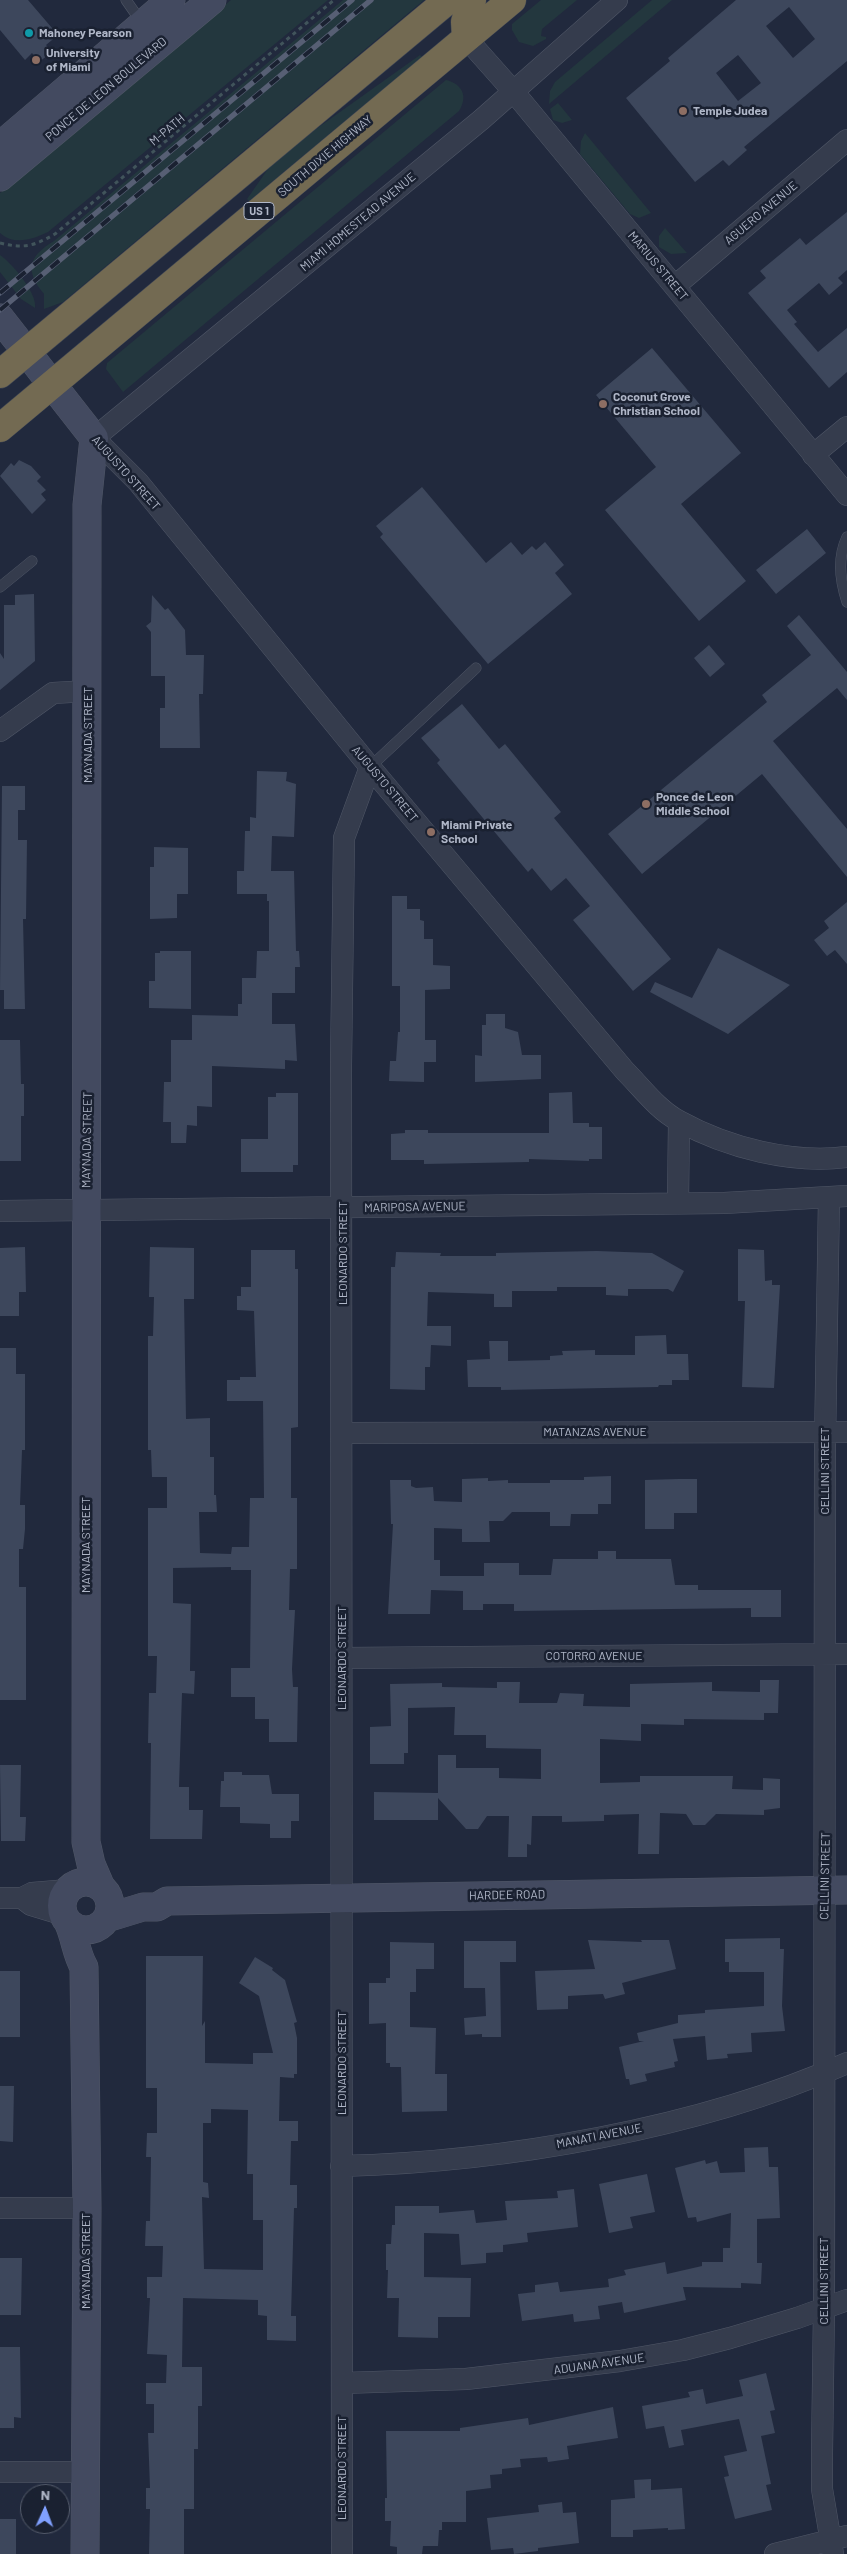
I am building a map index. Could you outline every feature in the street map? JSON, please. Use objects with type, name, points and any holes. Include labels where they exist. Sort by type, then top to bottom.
[{"type":"highway","points":[[0,374],[448,0]]},
{"type":"highway","points":[[394,45],[422,37],[466,38],[466,22],[472,0]]},
{"type":"highway","name":"SOUTH DIXIE HIGHWAY","points":[[0,428],[512,0]]},
{"type":"street","name":"PONCE DE LEON BOULEVARD","points":[[0,177],[151,34],[171,0]]},
{"type":"street","name":"PONCE DE LEON BOULEVARD","points":[[0,146],[151,34],[212,0]]},
{"type":"street","name":"MIAMI HOMESTEAD AVENUE","points":[[94,438],[513,91],[617,0]]},
{"type":"street","name":"MARIUS STREET","points":[[466,38],[513,91],[847,495]]},
{"type":"street","name":"AGUERO AVENUE","points":[[675,286],[847,140]]},
{"type":"street","name":"AUGUSTO STREET","points":[[0,318],[28,351],[94,438],[138,482],[370,767],[625,1072],[663,1110],[679,1121],[713,1135],[766,1152],[806,1159],[847,1157]]},
{"type":"street","points":[[813,455],[847,427]]},
{"type":"street","name":"MAYNADA STREET","points":[[84,1967],[90,1960],[104,1905],[86,1842],[87,505],[94,438]]},
{"type":"street","points":[[1,727],[54,693],[88,691]]},
{"type":"street","name":"LEONARDO STREET","points":[[342,2554],[343,1208],[341,1037],[344,838],[370,767]]},
{"type":"street","points":[[678,1204],[679,1121]]},
{"type":"street","name":"MARIPOSA AVENUE","points":[[0,1211],[678,1204],[764,1202],[838,1197]]},
{"type":"street","name":"CELLINI STREET","points":[[837,2543],[822,2489],[824,2073],[836,1890],[826,1654],[825,1432],[838,1197]]},
{"type":"street","name":"MATANZAS AVENUE","points":[[343,1433],[847,1432]]},
{"type":"street","name":"COTORRO AVENUE","points":[[342,1658],[847,1654]]},
{"type":"street","name":"MAYNADA STREET","points":[[85,2554],[87,2208],[84,1967],[80,1960],[68,1903],[78,1875],[81,1851],[86,1842]]},
{"type":"street","points":[[0,1898],[22,1898],[32,1893],[68,1903],[81,1930],[90,1930],[104,1905],[84,1881],[68,1903]]},
{"type":"street","name":"HARDEE ROAD","points":[[104,1905],[157,1907],[167,1901],[342,1897],[836,1890]]},
{"type":"street","name":"MANATI AVENUE","points":[[341,2166],[476,2157],[609,2135],[719,2108],[824,2073],[847,2063]]},
{"type":"street","points":[[0,2208],[87,2208]]},
{"type":"street","name":"ADUANA AVENUE","points":[[343,2383],[466,2380],[620,2361],[683,2350],[730,2338],[797,2318],[847,2300]]},
{"type":"street","points":[[0,2472],[85,2472]]},
{"type":"street","points":[[774,2554],[837,2543]]},
{"type":"lane","points":[[126,0],[151,34]]},
{"type":"lane","points":[[847,537],[842,552],[840,572],[847,602]]},
{"type":"lane","points":[[0,586],[32,561]]},
{"type":"lane","points":[[370,767],[476,668]]},
{"type":"path","name":"M-PATH","points":[[0,243],[34,246],[55,234],[334,0]]},
{"type":"shaded area","points":[[231,0],[328,0],[48,232],[24,240],[12,239],[0,233],[0,193]]},
{"type":"shaded area","points":[[343,0],[424,0],[63,302],[44,309],[44,294],[32,271],[32,264],[39,252]]},
{"type":"shaded area","points":[[541,0],[577,0],[542,29],[541,36],[546,37],[546,39],[533,46],[519,42],[512,30],[512,24]]},
{"type":"shaded area","points":[[652,0],[672,0],[549,104],[550,91],[555,82]]},
{"type":"shaded area","points":[[420,55],[422,57],[249,201],[247,199],[270,166],[295,144]]},
{"type":"shaded area","points":[[446,80],[460,88],[462,92],[463,101],[459,111],[123,392],[106,369],[107,363]]},
{"type":"shaded area","points":[[558,103],[572,120],[562,123],[553,120],[550,109]]},
{"type":"shaded area","points":[[585,133],[651,213],[639,218],[630,214],[580,154],[581,141]]},
{"type":"shaded area","points":[[665,228],[687,253],[671,254],[659,247],[659,236]]},
{"type":"shaded area","points":[[0,255],[11,265],[28,287],[35,302],[35,308],[21,299],[0,272]]},
{"type":"building","name":"Mahoney Pearson","points":[[0,0],[28,0],[58,35],[46,45],[52,52],[39,62],[32,53],[25,60],[0,30]]},
{"type":"building","points":[[736,0],[847,0],[847,61],[744,147],[747,150],[729,166],[723,160],[695,182],[626,98],[670,61],[668,58]],"holes":[[[789,7],[815,39],[793,58],[766,26]],[[738,55],[761,83],[738,101],[716,73]]]},
{"type":"building","points":[[847,212],[847,270],[838,278],[843,283],[829,295],[819,283],[787,310],[797,322],[794,324],[818,352],[847,328],[847,372],[829,388],[748,293],[766,278],[760,271],[800,238],[806,245]]},
{"type":"building","points":[[652,348],[741,453],[681,504],[746,581],[699,621],[605,510],[656,467],[596,395]]},
{"type":"building","points":[[19,460],[31,466],[41,477],[37,481],[46,490],[41,494],[46,500],[32,514],[0,476],[11,463],[14,466]]},
{"type":"building","points":[[422,487],[486,563],[511,542],[522,555],[532,546],[536,550],[545,542],[564,565],[555,573],[572,594],[488,664],[380,537],[383,534],[376,526]]},
{"type":"building","points":[[807,529],[826,553],[776,594],[756,570]]},
{"type":"building","points":[[34,594],[35,661],[0,690],[0,653],[4,659],[4,605],[15,605],[15,595]]},
{"type":"building","points":[[152,595],[165,610],[168,608],[185,630],[186,655],[204,655],[203,694],[199,694],[200,748],[160,748],[160,708],[165,708],[165,676],[151,676],[151,632],[146,626],[151,622]]},
{"type":"building","points":[[799,615],[847,672],[847,700],[837,688],[773,741],[847,829],[847,877],[762,774],[642,874],[608,834],[767,702],[762,695],[811,655],[787,626]]},
{"type":"building","points":[[709,645],[725,664],[710,677],[694,658]]},
{"type":"building","points":[[462,704],[499,749],[505,744],[561,812],[554,818],[671,959],[633,991],[573,920],[590,906],[566,878],[551,891],[532,868],[528,872],[437,763],[440,760],[421,738]]},
{"type":"building","points":[[257,771],[287,772],[286,781],[296,784],[294,837],[272,836],[271,871],[294,871],[296,951],[299,951],[300,967],[295,967],[295,993],[272,993],[272,1024],[295,1024],[297,1061],[285,1060],[285,1069],[212,1066],[212,1107],[197,1106],[197,1126],[187,1125],[186,1143],[171,1143],[171,1122],[163,1122],[164,1082],[171,1082],[171,1040],[192,1040],[192,1015],[238,1016],[238,1004],[242,1004],[242,978],[256,978],[257,951],[269,951],[269,901],[267,901],[267,894],[237,894],[237,871],[244,871],[245,831],[250,831],[250,817],[256,818]]},
{"type":"building","points":[[2,786],[25,786],[25,810],[18,810],[18,840],[27,840],[26,919],[23,919],[25,1009],[4,1009],[4,990],[0,990]]},
{"type":"building","points":[[154,847],[188,848],[188,894],[177,894],[177,918],[150,919],[150,867],[154,867]]},
{"type":"building","points":[[392,896],[407,896],[407,909],[420,909],[420,920],[424,921],[424,939],[433,939],[433,965],[450,966],[450,989],[425,990],[425,1040],[436,1040],[436,1062],[424,1062],[424,1082],[389,1081],[390,1061],[396,1061],[398,1032],[400,1032],[400,986],[392,986]]},
{"type":"building","points":[[847,902],[847,964],[835,950],[827,956],[814,940],[829,928],[824,921]]},
{"type":"building","points":[[718,948],[790,985],[728,1034],[650,992],[655,982],[692,998]]},
{"type":"building","points":[[160,951],[191,951],[191,1009],[149,1008],[149,981],[155,981],[155,953],[160,953]]},
{"type":"building","points":[[486,1014],[505,1014],[505,1028],[518,1032],[522,1055],[541,1055],[541,1079],[475,1082],[475,1055],[482,1056],[482,1025],[486,1025]]},
{"type":"building","points":[[0,1040],[20,1040],[21,1084],[24,1084],[24,1116],[21,1116],[21,1161],[0,1161]]},
{"type":"building","points":[[572,1092],[573,1123],[589,1123],[589,1127],[602,1127],[602,1159],[589,1159],[589,1161],[529,1159],[529,1162],[424,1164],[424,1160],[391,1160],[391,1134],[405,1133],[405,1130],[428,1130],[428,1133],[549,1133],[549,1093]]},
{"type":"building","points":[[276,1093],[298,1093],[298,1165],[293,1165],[293,1172],[241,1172],[241,1139],[268,1139],[268,1097],[276,1097]]},
{"type":"building","points":[[25,1247],[26,1292],[19,1292],[19,1316],[0,1316],[0,1248]]},
{"type":"building","points":[[150,1247],[194,1248],[194,1299],[184,1299],[186,1419],[210,1418],[210,1457],[214,1457],[214,1495],[216,1495],[217,1512],[199,1512],[200,1553],[231,1554],[232,1547],[249,1547],[250,1498],[264,1498],[263,1401],[227,1401],[227,1380],[240,1380],[240,1377],[256,1377],[254,1311],[237,1310],[237,1296],[241,1296],[241,1287],[251,1287],[251,1250],[295,1250],[295,1269],[298,1269],[298,1427],[291,1428],[291,1498],[297,1498],[297,1569],[290,1569],[289,1610],[295,1610],[292,1669],[293,1687],[298,1687],[297,1742],[269,1742],[269,1719],[255,1719],[255,1697],[231,1697],[231,1668],[250,1668],[251,1570],[231,1570],[231,1567],[173,1568],[173,1603],[191,1604],[190,1671],[195,1671],[194,1694],[182,1693],[179,1787],[189,1787],[189,1810],[203,1810],[202,1839],[150,1839],[151,1743],[148,1743],[149,1693],[156,1693],[157,1656],[148,1656],[148,1508],[167,1508],[167,1477],[152,1477],[151,1450],[148,1450],[148,1336],[153,1336],[154,1297],[149,1297]]},
{"type":"building","points":[[738,1249],[764,1250],[765,1281],[772,1280],[772,1285],[780,1285],[774,1388],[742,1387],[745,1301],[738,1301]]},
{"type":"building","points":[[597,1251],[652,1253],[684,1271],[673,1292],[668,1289],[628,1289],[628,1296],[606,1295],[606,1287],[557,1287],[557,1291],[512,1291],[512,1307],[494,1307],[494,1294],[428,1292],[427,1326],[451,1326],[451,1346],[431,1345],[430,1367],[425,1367],[425,1390],[390,1389],[391,1267],[395,1267],[396,1252],[441,1253],[440,1256],[496,1256],[496,1253]]},
{"type":"building","points":[[666,1335],[667,1354],[688,1354],[689,1380],[672,1380],[672,1385],[659,1385],[658,1387],[501,1390],[501,1387],[468,1387],[467,1360],[490,1359],[489,1341],[508,1341],[508,1361],[550,1360],[550,1356],[563,1355],[562,1351],[595,1350],[595,1355],[635,1355],[635,1336]]},
{"type":"building","points":[[0,1348],[16,1348],[16,1374],[25,1374],[25,1450],[22,1450],[20,1505],[25,1505],[25,1529],[23,1549],[19,1549],[19,1587],[26,1587],[26,1700],[0,1700]]},
{"type":"building","points":[[611,1476],[611,1504],[598,1504],[598,1514],[571,1514],[570,1526],[550,1526],[550,1512],[512,1512],[503,1521],[489,1521],[490,1542],[462,1542],[462,1529],[434,1528],[434,1560],[440,1560],[440,1576],[484,1576],[484,1563],[519,1563],[519,1575],[551,1575],[553,1559],[598,1559],[598,1551],[616,1551],[616,1559],[671,1559],[675,1585],[698,1585],[698,1590],[781,1590],[781,1617],[751,1617],[751,1608],[514,1611],[514,1604],[483,1604],[483,1610],[463,1610],[463,1591],[431,1590],[430,1614],[388,1614],[393,1524],[391,1524],[390,1480],[411,1480],[411,1486],[416,1488],[433,1487],[434,1501],[462,1502],[462,1479],[488,1478],[488,1481],[508,1480],[508,1483],[550,1483],[550,1480],[584,1480],[584,1477]]},
{"type":"building","points":[[697,1479],[697,1513],[674,1513],[674,1529],[645,1529],[645,1480]]},
{"type":"building","points":[[760,1680],[779,1680],[778,1713],[764,1713],[764,1720],[684,1719],[684,1725],[641,1724],[641,1741],[600,1739],[600,1783],[640,1782],[640,1776],[733,1776],[732,1789],[763,1790],[763,1778],[780,1779],[780,1808],[764,1810],[764,1815],[716,1814],[705,1825],[693,1825],[686,1814],[660,1813],[659,1854],[638,1854],[639,1814],[604,1815],[604,1821],[562,1822],[562,1816],[532,1816],[531,1845],[527,1844],[527,1857],[508,1857],[509,1816],[487,1816],[478,1829],[466,1829],[438,1798],[438,1755],[456,1755],[456,1768],[499,1768],[499,1778],[541,1779],[541,1749],[486,1748],[486,1735],[454,1735],[455,1707],[408,1708],[408,1753],[404,1753],[404,1764],[370,1764],[370,1727],[391,1726],[390,1684],[442,1683],[442,1687],[497,1688],[497,1682],[520,1682],[519,1703],[557,1703],[560,1693],[584,1694],[583,1706],[630,1707],[630,1684],[712,1682],[712,1691],[760,1692]]},
{"type":"building","points":[[0,1765],[21,1765],[20,1817],[26,1817],[25,1841],[1,1841]]},
{"type":"building","points":[[224,1772],[242,1772],[242,1775],[269,1775],[272,1794],[299,1794],[299,1821],[291,1821],[291,1838],[270,1838],[270,1824],[240,1823],[240,1807],[220,1807],[221,1781],[224,1781]]},
{"type":"building","points":[[374,1792],[438,1793],[438,1820],[374,1820]]},
{"type":"building","points":[[780,1938],[780,1949],[784,1949],[782,2006],[785,2031],[751,2033],[752,2052],[727,2054],[728,2058],[707,2060],[705,2036],[673,2039],[678,2061],[674,2062],[675,2067],[645,2074],[647,2081],[630,2085],[629,2079],[626,2079],[619,2047],[644,2041],[639,2041],[637,2033],[678,2023],[678,2015],[705,2013],[705,2010],[764,2006],[764,1972],[729,1972],[729,1962],[725,1962],[725,1939]]},
{"type":"building","points":[[588,1940],[642,1942],[641,1940],[669,1940],[676,1969],[622,1983],[625,1994],[605,1999],[603,1994],[568,1996],[568,2009],[537,2010],[535,1971],[595,1969]]},
{"type":"building","points":[[464,1941],[516,1941],[516,1962],[500,1962],[501,2037],[482,2037],[482,2034],[465,2035],[464,2018],[486,2016],[485,1988],[464,1988]]},
{"type":"building","points":[[390,1942],[434,1943],[434,1969],[416,1969],[416,1992],[410,1992],[410,2027],[436,2028],[435,2074],[447,2074],[447,2111],[402,2112],[401,2067],[390,2067],[390,2063],[386,2063],[386,2023],[369,2024],[369,1983],[386,1983],[386,1978],[390,1978]]},
{"type":"building","points":[[146,1956],[203,1956],[202,2026],[205,2021],[205,2063],[253,2064],[253,2053],[273,2053],[259,1996],[239,1983],[255,1957],[273,1968],[272,1970],[285,1980],[297,2022],[294,2023],[297,2038],[297,2074],[294,2074],[294,2078],[280,2077],[279,2121],[298,2121],[298,2141],[291,2141],[290,2185],[297,2185],[297,2208],[294,2208],[291,2316],[296,2316],[296,2341],[267,2340],[267,2316],[258,2315],[258,2300],[183,2298],[182,2367],[202,2367],[202,2406],[198,2406],[198,2449],[194,2449],[194,2509],[184,2509],[184,2554],[149,2554],[150,2509],[146,2509],[146,2488],[150,2488],[148,2433],[154,2433],[154,2404],[146,2404],[146,2383],[166,2383],[167,2355],[147,2354],[150,2298],[147,2298],[147,2277],[162,2277],[163,2246],[145,2246],[146,2221],[150,2221],[151,2157],[146,2157],[147,2133],[157,2133],[157,2088],[146,2088]],"holes":[[[211,2109],[248,2110],[247,2174],[253,2174],[253,2220],[263,2220],[263,2270],[204,2269],[202,2197],[209,2198],[208,2183],[203,2182],[203,2123],[211,2123]]]},
{"type":"building","points":[[0,1971],[20,1971],[20,2037],[0,2037]]},
{"type":"building","points":[[0,2086],[14,2086],[13,2142],[0,2141]]},
{"type":"building","points":[[768,2147],[769,2167],[778,2167],[780,2218],[757,2219],[757,2263],[762,2263],[761,2284],[741,2283],[741,2288],[683,2287],[686,2300],[624,2313],[622,2302],[598,2306],[600,2319],[574,2322],[573,2314],[522,2321],[518,2294],[535,2292],[535,2285],[558,2282],[560,2292],[609,2287],[608,2279],[626,2275],[624,2270],[665,2262],[667,2274],[702,2266],[702,2262],[723,2262],[723,2248],[730,2248],[731,2213],[697,2222],[696,2217],[688,2218],[675,2168],[705,2160],[706,2164],[717,2161],[720,2173],[745,2172],[744,2148]]},
{"type":"building","points":[[647,2174],[655,2212],[630,2217],[633,2228],[609,2233],[599,2184]]},
{"type":"building","points":[[574,2189],[578,2227],[527,2233],[528,2242],[503,2245],[503,2252],[486,2253],[486,2263],[461,2265],[459,2234],[424,2233],[424,2277],[471,2278],[470,2317],[438,2317],[438,2338],[398,2337],[399,2298],[387,2298],[388,2270],[386,2270],[386,2244],[391,2244],[392,2225],[395,2225],[395,2206],[439,2206],[439,2213],[474,2210],[476,2223],[507,2220],[505,2201],[558,2198],[557,2191]]},
{"type":"building","points":[[0,2258],[22,2258],[21,2315],[0,2315]]},
{"type":"building","points":[[0,2347],[20,2347],[21,2418],[14,2417],[14,2428],[0,2428]]},
{"type":"building","points":[[766,2373],[775,2410],[770,2411],[775,2433],[761,2436],[771,2484],[766,2485],[772,2510],[735,2519],[724,2477],[729,2476],[724,2456],[747,2451],[739,2419],[681,2430],[684,2445],[669,2448],[664,2426],[646,2429],[642,2406],[690,2397],[688,2392],[703,2389],[706,2404],[743,2396],[739,2380]]},
{"type":"building","points":[[613,2407],[618,2438],[567,2446],[569,2459],[548,2462],[547,2457],[520,2459],[521,2467],[502,2469],[502,2474],[490,2475],[491,2488],[466,2491],[466,2522],[442,2522],[442,2530],[439,2530],[438,2546],[423,2546],[422,2554],[397,2554],[397,2547],[390,2546],[391,2521],[385,2521],[385,2498],[387,2498],[386,2431],[460,2431],[460,2428],[528,2418],[529,2425]]},
{"type":"building","points":[[651,2479],[651,2490],[682,2488],[685,2529],[633,2530],[633,2537],[611,2537],[611,2500],[635,2498],[634,2480]]},
{"type":"building","points":[[562,2502],[563,2513],[576,2512],[579,2543],[538,2548],[538,2551],[514,2554],[513,2548],[491,2550],[487,2518],[539,2512],[538,2505]]},
{"type":"building","points":[[0,2519],[16,2519],[16,2554],[0,2554]]},
{"type":"railway","points":[[0,293],[352,0]]},
{"type":"railway","points":[[0,310],[371,0]]},
{"type":"place","name":"Mahoney Pearson","points":[[29,33]]},
{"type":"place","name":"University of Miami","points":[[36,60]]},
{"type":"place","name":"Temple Judea","points":[[683,111]]},
{"type":"place","name":"Coconut Grove Christian School","points":[[603,404]]},
{"type":"place","name":"Ponce de Leon Middle School","points":[[646,804]]},
{"type":"place","name":"Miami Private School","points":[[431,832]]}]
